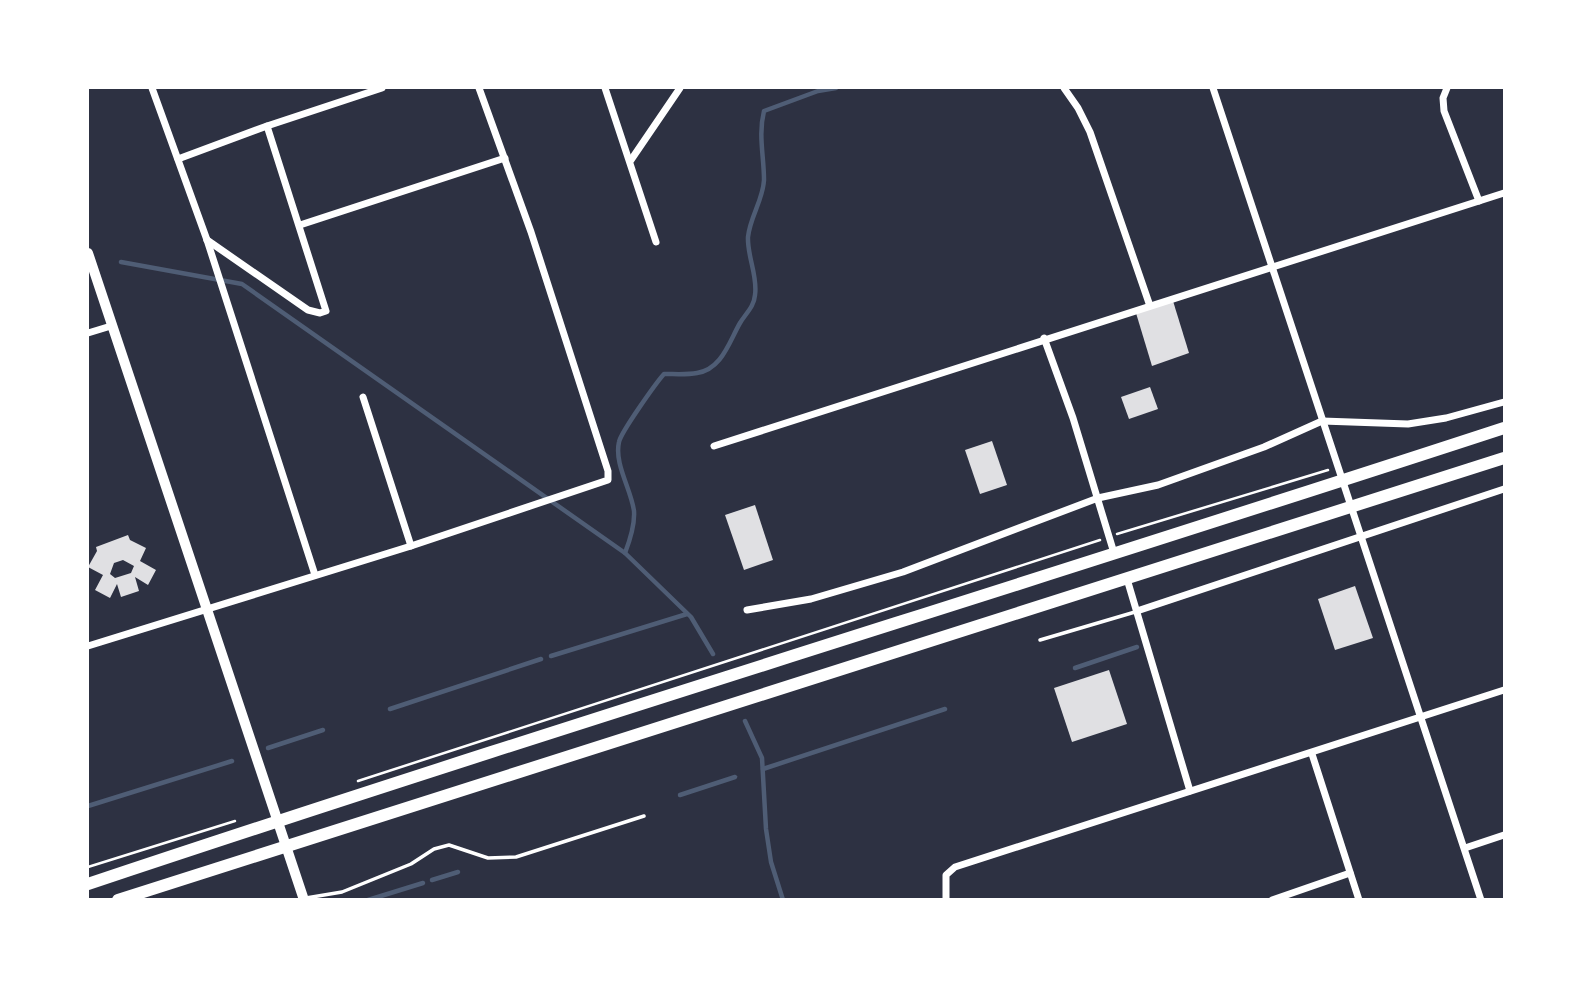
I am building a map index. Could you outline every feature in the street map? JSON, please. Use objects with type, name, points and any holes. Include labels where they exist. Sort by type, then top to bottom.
[{"type":"main road","points":[[88,253],[304,899]]},
{"type":"main road","points":[[88,884],[278,820],[896,625],[1504,428]]},
{"type":"main road","points":[[118,900],[1504,458]]},
{"type":"street","points":[[152,88],[207,240],[315,575]]},
{"type":"street","points":[[178,159],[382,88]]},
{"type":"street","points":[[88,646],[608,480],[608,471],[581,383],[479,88]]},
{"type":"street","points":[[605,88],[656,242]]},
{"type":"street","points":[[631,160],[680,88]]},
{"type":"street","points":[[1063,88],[1078,108],[1098,151],[1150,306]]},
{"type":"street","points":[[1213,88],[1481,900]]},
{"type":"street","points":[[1447,88],[1443,98],[1444,111],[1479,201]]},
{"type":"street","points":[[207,240],[308,310],[323,313],[326,309],[267,126]]},
{"type":"street","points":[[300,225],[505,158]]},
{"type":"street","points":[[714,446],[1044,338],[1504,193]]},
{"type":"street","points":[[88,333],[111,326]]},
{"type":"street","points":[[1044,338],[1073,418],[1114,553]]},
{"type":"street","points":[[363,397],[411,545]]},
{"type":"street","points":[[747,610],[811,599],[903,572],[1098,498],[1158,485],[1264,447],[1321,421],[1408,424],[1446,418],[1504,402]]},
{"type":"street","points":[[1137,611],[1504,489]]},
{"type":"street","points":[[1127,579],[1190,791]]},
{"type":"street","points":[[946,900],[946,875],[955,867],[1504,690]]},
{"type":"street","points":[[1312,754],[1359,900]]},
{"type":"street","points":[[1465,848],[1504,835]]},
{"type":"street","points":[[1272,900],[1350,873]]},
{"type":"lane","points":[[1040,640],[1137,611]]},
{"type":"lane","points":[[304,899],[342,892],[411,864],[434,849],[449,845],[488,858],[516,857],[644,816]]},
{"type":"path","points":[[348,784],[1110,537],[1337,467]]},
{"type":"path","points":[[88,867],[242,818]]},
{"type":"building","points":[[1173,301],[1189,353],[1152,366],[1136,313]]},
{"type":"building","points":[[1150,387],[1158,409],[1129,419],[1121,397]]},
{"type":"building","points":[[992,441],[1007,485],[980,494],[965,450]]},
{"type":"building","points":[[755,505],[773,560],[744,570],[725,515]]},
{"type":"building","points":[[128,535],[130,540],[146,548],[140,561],[156,570],[148,585],[135,577],[139,591],[121,597],[117,584],[110,598],[95,590],[103,575],[88,567],[97,551],[96,547]],"holes":[[[123,560],[134,566],[131,573],[115,578],[110,574],[114,563]]]},
{"type":"building","points":[[1355,586],[1373,638],[1335,650],[1318,599]]},
{"type":"building","points":[[1109,670],[1127,724],[1072,742],[1054,688]]},
{"type":"waterway","points":[[625,553],[633,527],[634,511],[619,459],[621,437],[664,374],[697,373],[713,366],[719,360],[754,299],[756,288],[748,237],[764,180],[761,137],[764,111],[818,91],[836,88]]},
{"type":"waterway","points":[[121,262],[242,284],[625,553],[691,617],[713,654]]},
{"type":"waterway","points":[[551,656],[687,614]]},
{"type":"waterway","points":[[1075,668],[1137,647]]},
{"type":"waterway","points":[[390,709],[541,659]]},
{"type":"waterway","points":[[763,769],[945,709]]},
{"type":"waterway","points":[[745,721],[762,758],[766,829],[771,862],[783,900]]},
{"type":"waterway","points":[[268,748],[323,730]]},
{"type":"waterway","points":[[88,806],[232,761]]},
{"type":"waterway","points":[[680,795],[735,777]]},
{"type":"waterway","points":[[432,880],[458,872]]},
{"type":"waterway","points":[[368,900],[423,883]]}]
